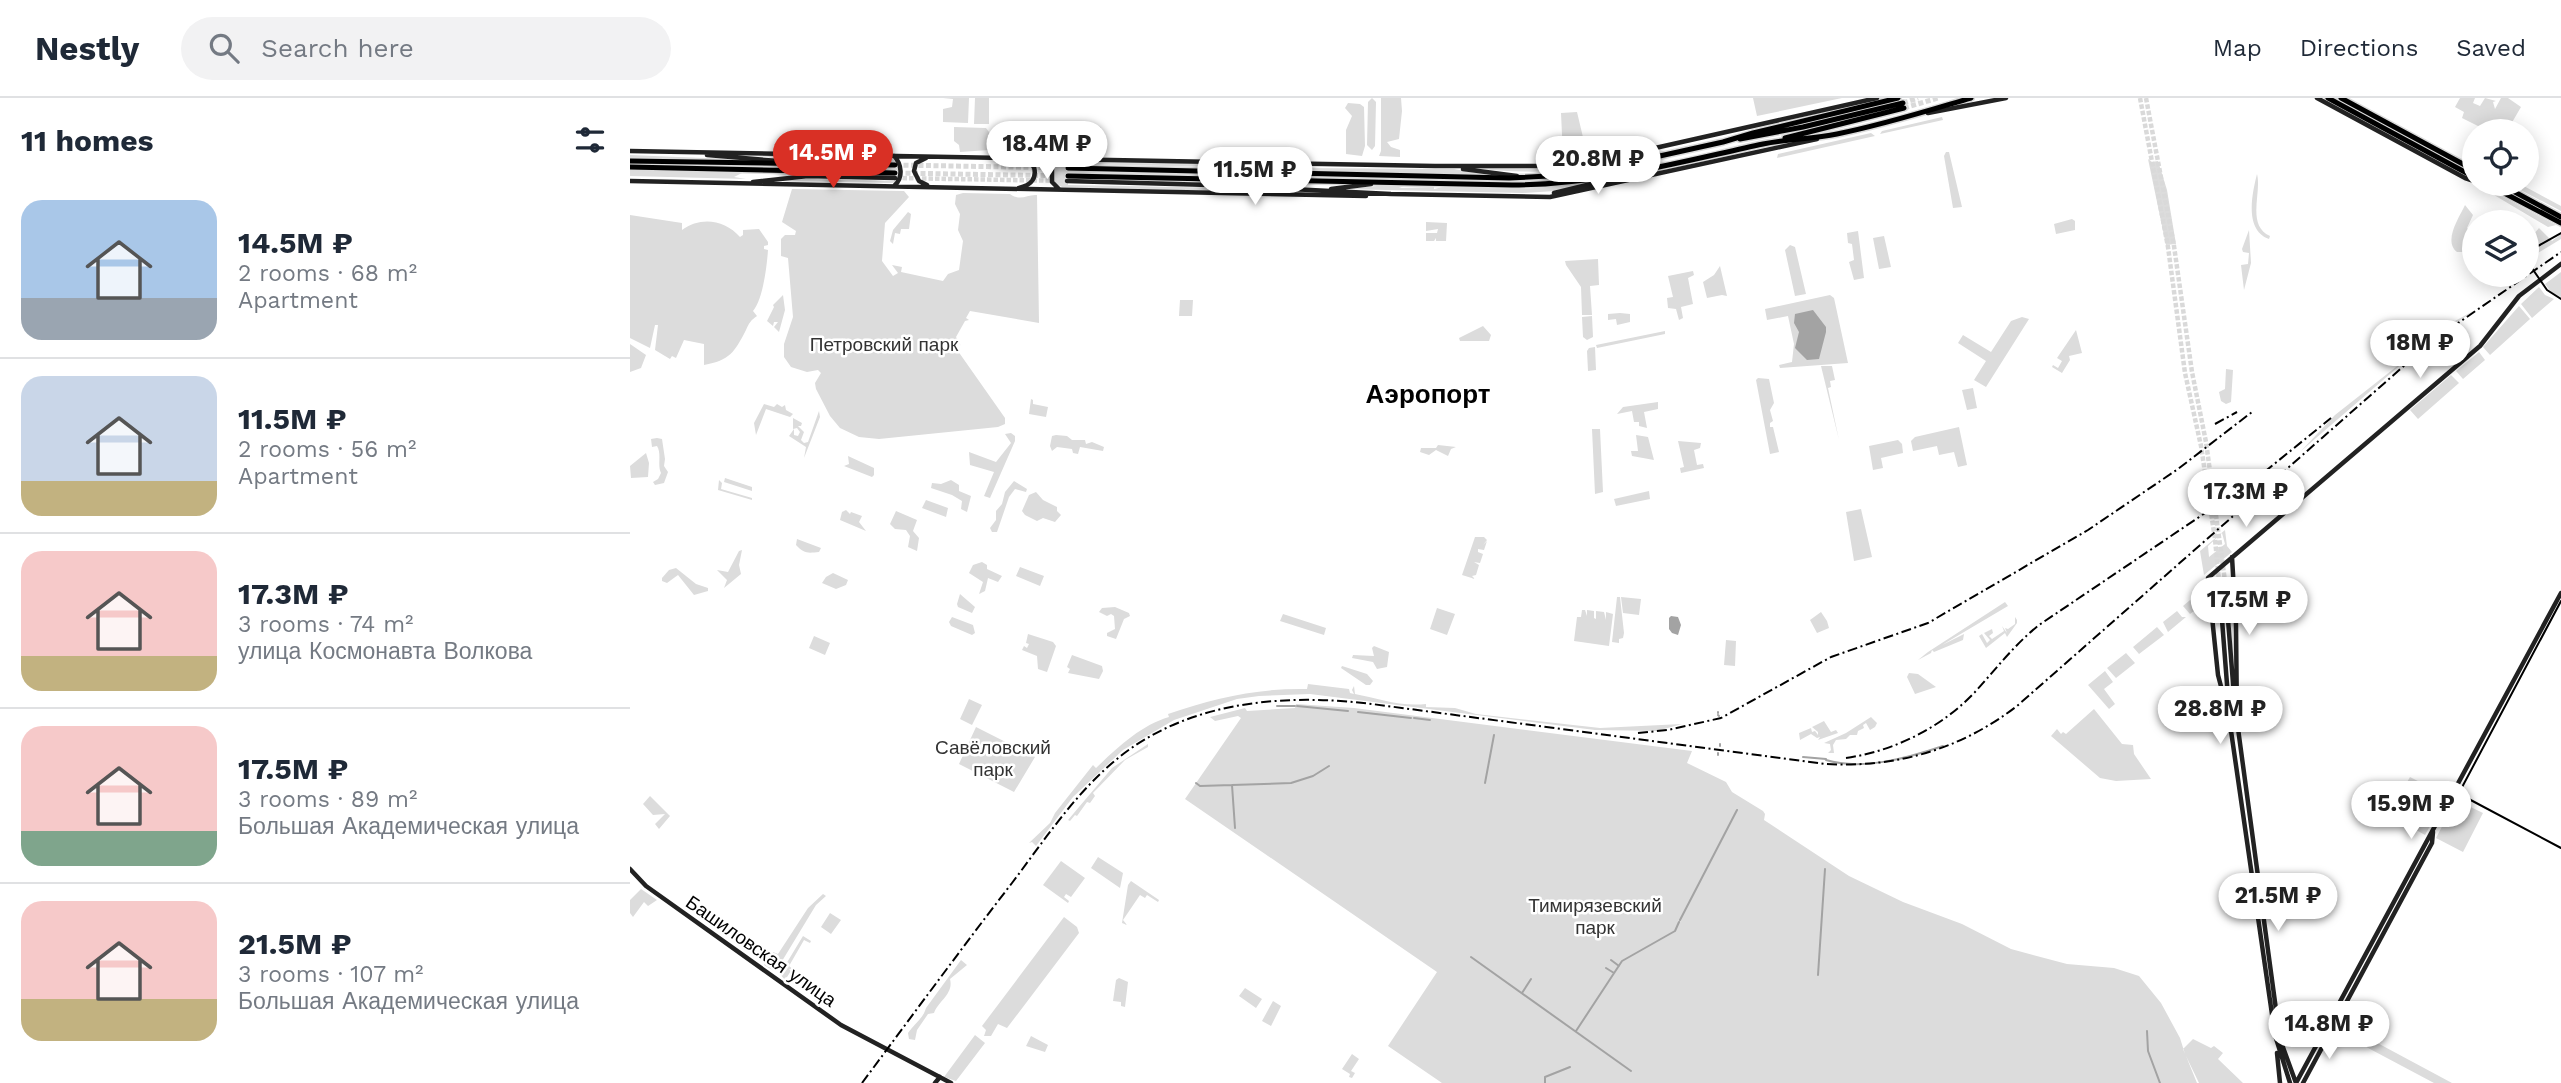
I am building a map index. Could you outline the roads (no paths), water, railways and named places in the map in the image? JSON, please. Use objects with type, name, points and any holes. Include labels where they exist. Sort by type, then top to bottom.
[{"type":"main road","points":[[630,150],[1312,164],[1555,166],[1593,162],[1877,98]]},
{"type":"main road","points":[[1068,179],[1391,194],[1540,197],[1578,192],[1835,135],[1971,98]]},
{"type":"main road","points":[[1907,117],[2000,98]]},
{"type":"main road","points":[[1992,100],[2006,98]]},
{"type":"main road","points":[[2317,98],[2462,176]]},
{"type":"main road","points":[[2328,98],[2462,172]]},
{"type":"main road","points":[[2341,98],[2462,164]]},
{"type":"main road","points":[[1068,168],[1530,177],[1569,175],[1901,103]]},
{"type":"main road","points":[[1540,197],[1768,143],[1901,103]]},
{"type":"main road","points":[[1768,143],[1835,135]]},
{"type":"main road","points":[[687,152],[807,164]]},
{"type":"main road","points":[[891,187],[898,183],[901,177],[898,160],[894,156]]},
{"type":"main road","points":[[931,187],[919,181],[914,171],[916,163],[932,157]]},
{"type":"main road","points":[[1011,189],[1027,186],[1034,179],[1034,167],[1024,158]]},
{"type":"main road","points":[[1064,158],[1054,163],[1051,179],[1056,188],[1064,190]]},
{"type":"main road","points":[[630,161],[895,165]]},
{"type":"main road","points":[[1171,171],[1312,164]]},
{"type":"main road","points":[[1438,166],[1530,177]]},
{"type":"main road","points":[[630,167],[895,176]]},
{"type":"main road","points":[[1068,179],[1557,184],[1650,169]]},
{"type":"main road","points":[[741,184],[808,176],[895,176]]},
{"type":"main road","points":[[630,181],[1339,197],[1391,194]]},
{"type":"main road","points":[[1323,191],[1390,183]]},
{"type":"main road","points":[[2510,196],[2561,223]]},
{"type":"main road","points":[[2522,196],[2561,217]]},
{"type":"main road","points":[[2229,717],[2218,672],[2207,583],[2209,576],[2480,346],[2519,296],[2561,264]]},
{"type":"main road","points":[[2232,556],[2237,721]]},
{"type":"main road","points":[[2280,1083],[2229,717],[2222,581],[2237,721],[2278,1024],[2295,1083]]},
{"type":"main road","points":[[2303,1083],[2432,843],[2434,831],[2561,593]]},
{"type":"main road","points":[[2218,672],[2221,675],[2225,671]]},
{"type":"main road","points":[[2295,1083],[2427,837],[2434,831]]},
{"type":"main road","name":"Башиловская улица","points":[[630,869],[646,886],[841,1025],[951,1083]]},
{"type":"main road","points":[[2276,1042],[2295,1083]]},
{"type":"main road","points":[[2290,1070],[2294,1074],[2302,1070]]},
{"type":"main road","points":[[935,1083],[940,1077]]},
{"type":"waterway","points":[[1277,706],[1295,706]]},
{"type":"waterway","points":[[1297,706],[1348,711]]},
{"type":"waterway","points":[[1358,712],[1411,718]]},
{"type":"waterway","points":[[1414,718],[1430,720]]},
{"type":"waterway","points":[[1485,783],[1494,735]]},
{"type":"waterway","points":[[1826,760],[1870,764],[1900,759],[1943,746]]},
{"type":"waterway","points":[[1803,757],[1826,759]]},
{"type":"waterway","points":[[1196,783],[1200,786],[1291,783],[1313,776],[1329,766]]},
{"type":"waterway","points":[[1232,785],[1235,828]]},
{"type":"waterway","points":[[1680,920],[1737,810]]},
{"type":"waterway","points":[[1818,975],[1825,869]]},
{"type":"waterway","points":[[1576,1031],[1622,961],[1675,931],[1679,922]]},
{"type":"waterway","points":[[1471,957],[1631,1071]]},
{"type":"waterway","points":[[1611,960],[1619,966]]},
{"type":"waterway","points":[[1606,968],[1614,973]]},
{"type":"waterway","points":[[1522,993],[1531,979]]},
{"type":"waterway","points":[[2147,1031],[2148,1051],[2160,1083]]},
{"type":"waterway","points":[[1545,1083],[1545,1077],[1570,1067]]},
{"type":"tunnel","points":[[1903,103],[1918,98]]},
{"type":"tunnel","points":[[1904,108],[1938,98]]},
{"type":"tunnel","points":[[2140,98],[2168,247],[2185,373],[2201,446],[2219,581]]},
{"type":"tunnel","points":[[2146,98],[2174,246],[2192,372],[2206,442],[2225,581]]},
{"type":"tunnel","points":[[896,165],[1068,168]]},
{"type":"tunnel","points":[[898,173],[1068,176]]},
{"type":"tunnel","points":[[896,178],[1067,181]]},
{"type":"tram line","points":[[2539,245],[2561,233]]},
{"type":"tram line","points":[[2539,278],[2547,290],[2561,299]]},
{"type":"tram line","points":[[2561,601],[2460,791],[2465,797],[2561,848]]},
{"type":"railway","points":[[862,1083],[1071,806],[1111,764],[1139,743],[1170,726],[1201,714],[1235,706],[1303,700],[1338,701],[1826,764],[1878,763],[1927,753],[1974,734],[2017,706],[2405,365],[2448,330],[2561,252]]},
{"type":"railway","points":[[2215,424],[2237,412]]},
{"type":"railway","points":[[1638,733],[1668,730],[1721,718],[1831,657],[1928,623],[2088,530],[2178,469],[2252,412]]},
{"type":"railway","points":[[1846,758],[1899,744],[1947,717],[1962,705],[2039,625],[2257,478],[2331,418]]},
{"type":"district","name":"Аэропорт","points":[[1428,394]]},
{"type":"park label","name":"Петровский парк","points":[[884,344]]},
{"type":"park label","name":"Савёловский парк","points":[[993,758]]},
{"type":"park label","name":"Тимирязевский парк","points":[[1595,916]]}]
